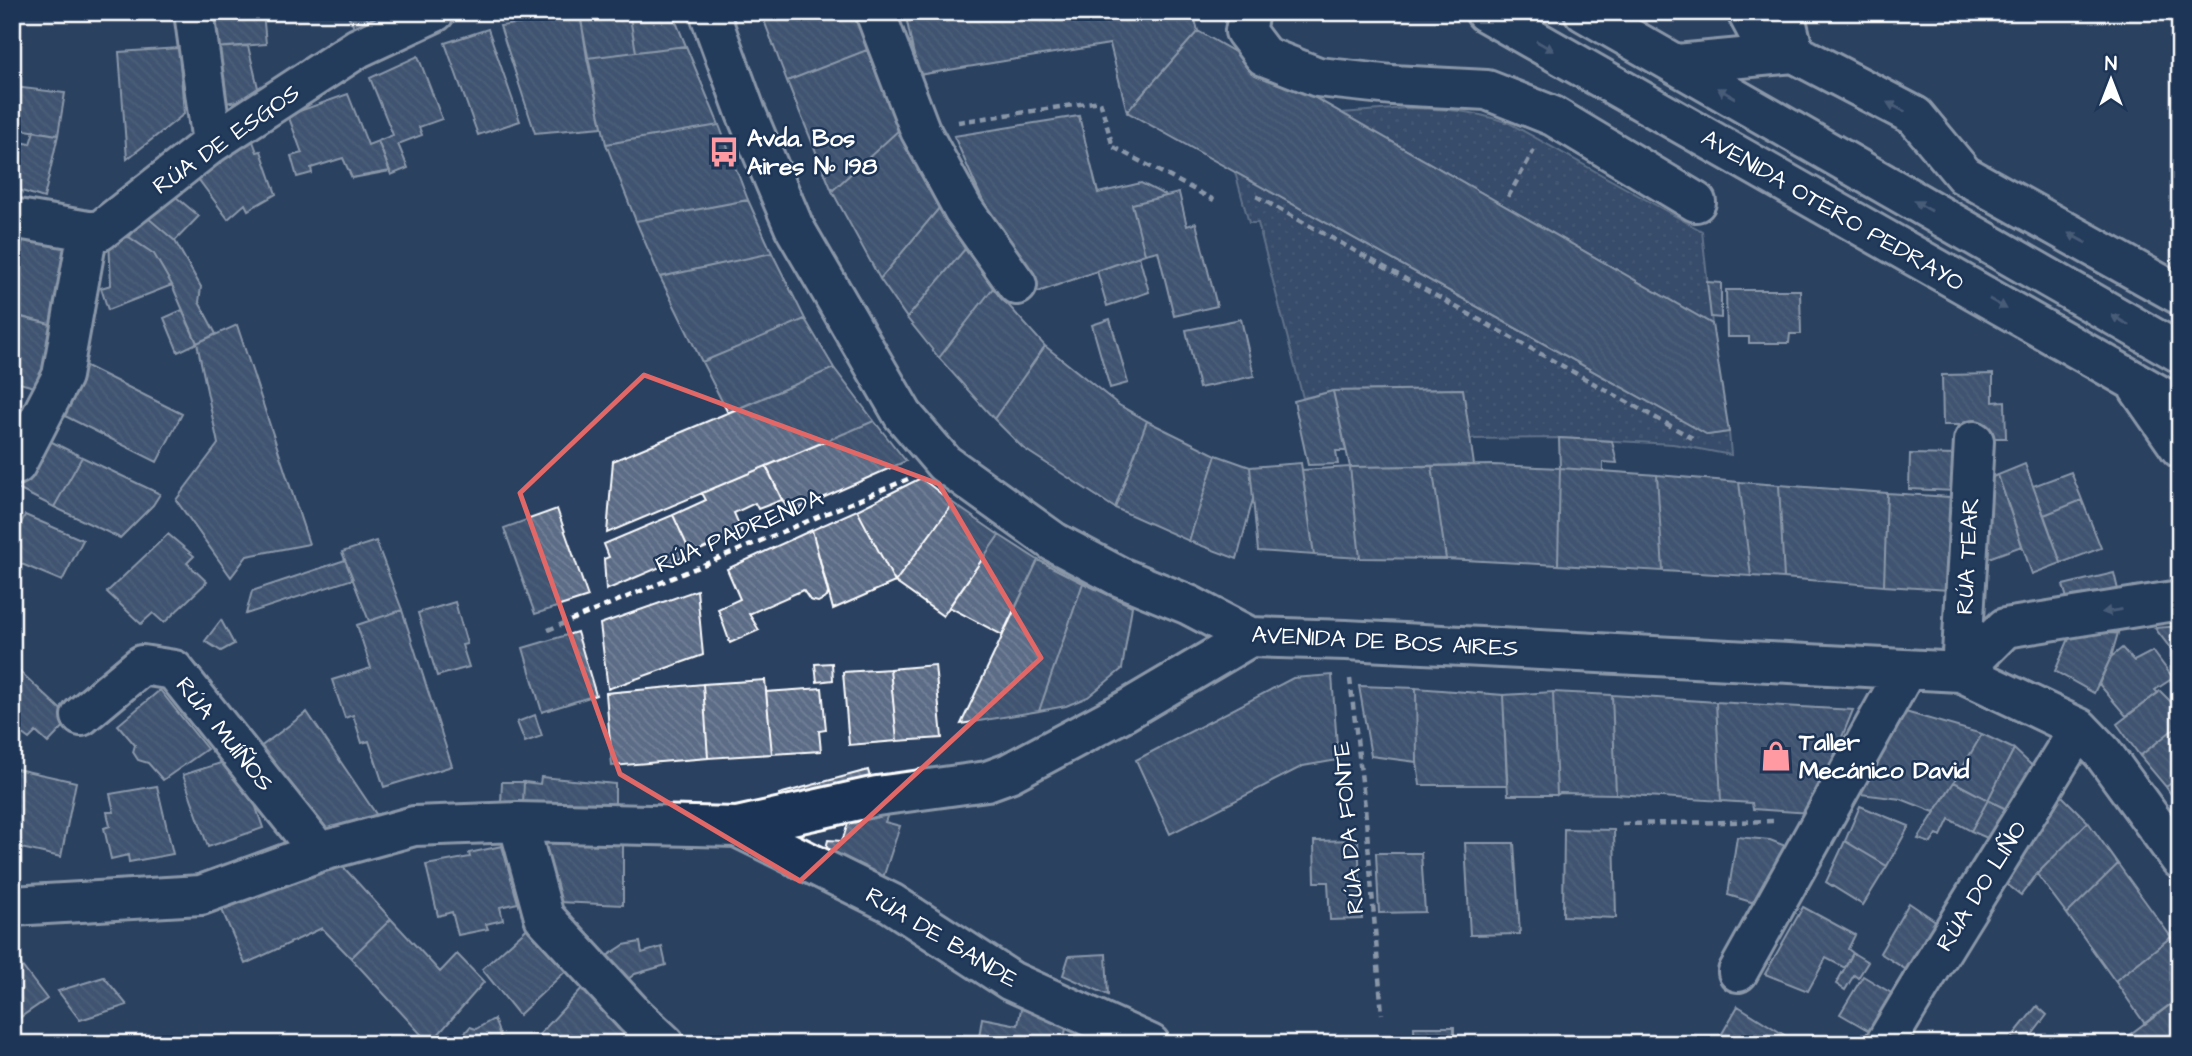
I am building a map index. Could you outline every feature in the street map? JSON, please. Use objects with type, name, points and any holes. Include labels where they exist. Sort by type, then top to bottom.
[{"type":"street","points":[[194,12],[212,143]]},
{"type":"street","name":"RÚA DE ESGOS","points":[[88,231],[100,231],[212,143],[358,48],[435,12]]},
{"type":"street","points":[[875,12],[919,127],[963,209],[1017,285]]},
{"type":"street","points":[[1250,12],[1245,31],[1264,56],[1318,77],[1392,85],[1487,90],[1553,116],[1696,202]]},
{"type":"street","name":"AVENIDA OTERO PEDRAYO","points":[[1485,12],[2180,407]]},
{"type":"street","name":"AVENIDA OTERO PEDRAYO","points":[[1584,12],[2172,343]]},
{"type":"street","points":[[1747,12],[1782,54],[1914,116],[1964,175],[2180,295]]},
{"type":"street","points":[[1782,54],[1784,12]]},
{"type":"street","name":"AVENIDA DE BOS AIRES","points":[[718,16],[746,113],[794,227],[903,415],[944,463],[1054,542],[1118,576],[1189,605],[1250,637],[1961,672],[2079,728],[2103,753],[2180,859]]},
{"type":"street","points":[[1677,64],[1782,54]]},
{"type":"street","points":[[12,218],[88,231],[62,376],[16,465]]},
{"type":"street","points":[[2134,381],[2180,448]]},
{"type":"street","name":"RÚA TEAR","points":[[1961,672],[1973,441]]},
{"type":"street","points":[[1961,672],[2005,628],[2180,600]]},
{"type":"street","points":[[12,906],[201,895],[319,852],[414,826],[518,822],[737,827],[877,796],[987,781],[1125,710],[1250,637]]},
{"type":"street","name":"RÚA MUÍÑOS","points":[[81,716],[142,665],[174,670],[319,852]]},
{"type":"street","points":[[1738,972],[1906,670]]},
{"type":"street","name":"RÚA DO LIÑO","points":[[1885,1044],[2079,728]]},
{"type":"street","points":[[518,822],[544,917],[634,1015],[665,1044]]},
{"type":"street","name":"RÚA DE BANDE","points":[[737,827],[891,902],[1011,981],[1150,1044]]},
{"type":"path","points":[[919,127],[1100,101],[1113,147],[1214,200]]},
{"type":"path","points":[[1508,197],[1553,116]]},
{"type":"path","points":[[1256,196],[1694,439]]},
{"type":"path","name":"RÚA PADRENDA","points":[[548,630],[944,463]]},
{"type":"path","name":"RÚA DA FONTE","points":[[1346,640],[1365,807],[1382,1014]]},
{"type":"path","points":[[1622,824],[1824,820]]},
{"type":"highlighted area","points":[[644,375],[939,484],[1041,658],[800,881],[620,774],[520,493]]},
{"type":"shaded area","points":[[1407,108],[1458,111],[1509,123],[1702,231],[1712,324],[1341,113]]},
{"type":"shaded area","points":[[1235,172],[1708,435],[1729,432],[1731,455],[1673,444],[1559,438],[1470,439],[1462,389],[1333,391],[1303,398],[1258,223],[1249,223]]},
{"type":"building","points":[[208,12],[263,12],[266,44],[212,48]]},
{"type":"building","points":[[346,12],[364,12],[369,22],[355,29]]},
{"type":"building","points":[[580,12],[629,12],[636,52],[587,58]]},
{"type":"building","points":[[629,12],[672,12],[686,46],[636,52]]},
{"type":"building","points":[[766,12],[854,12],[867,50],[787,81],[765,23]]},
{"type":"building","points":[[905,12],[1193,12],[1198,31],[1127,112],[1110,44],[918,75]]},
{"type":"building","points":[[580,16],[602,127],[535,133],[500,26]]},
{"type":"building","points":[[488,29],[520,121],[478,135],[445,43]]},
{"type":"building","points":[[1198,31],[1712,324],[1729,432],[1708,435],[1127,112]]},
{"type":"building","points":[[248,46],[259,92],[237,101],[220,104],[212,48]]},
{"type":"building","points":[[686,46],[719,125],[606,144],[587,58]]},
{"type":"building","points":[[179,48],[184,114],[127,159],[119,52]]},
{"type":"building","points":[[867,50],[900,129],[832,191],[787,81]]},
{"type":"building","points":[[418,56],[442,119],[419,127],[422,135],[398,144],[408,168],[391,175],[378,141],[393,135],[370,78]]},
{"type":"building","points":[[14,87],[65,93],[58,135],[12,128]]},
{"type":"building","points":[[348,94],[368,145],[378,141],[390,171],[352,178],[343,158],[311,168],[312,173],[297,177],[291,156],[302,153],[288,115]]},
{"type":"building","points":[[1079,116],[1098,193],[1141,183],[1167,196],[1132,204],[1145,254],[1038,292],[989,215],[954,136]]},
{"type":"building","points":[[719,125],[748,200],[636,221],[606,144]]},
{"type":"building","points":[[248,128],[257,152],[261,151],[276,194],[248,210],[245,204],[228,219],[199,180]]},
{"type":"building","points":[[900,129],[940,207],[880,279],[832,191]]},
{"type":"building","points":[[34,131],[58,135],[44,198],[12,188],[12,140],[30,144]]},
{"type":"building","points":[[170,192],[199,216],[175,241],[147,217]]},
{"type":"building","points":[[1179,193],[1187,226],[1196,223],[1217,306],[1174,316],[1158,251],[1145,254],[1132,204]]},
{"type":"building","points":[[748,200],[772,253],[660,277],[636,221]]},
{"type":"building","points":[[940,207],[965,249],[907,318],[880,279]]},
{"type":"building","points":[[147,217],[175,241],[201,287],[199,302],[216,334],[197,343],[172,285],[154,254],[129,237]]},
{"type":"building","points":[[12,226],[25,229],[12,291]]},
{"type":"building","points":[[25,229],[71,239],[54,325],[12,315],[12,291]]},
{"type":"building","points":[[129,237],[154,254],[172,285],[108,310],[101,288],[111,285],[109,238]]},
{"type":"building","points":[[965,249],[993,288],[939,358],[907,318]]},
{"type":"building","points":[[772,253],[805,319],[702,362],[660,277]]},
{"type":"building","points":[[1139,256],[1149,292],[1107,306],[1097,271]]},
{"type":"building","points":[[1707,282],[1721,283],[1721,318],[1711,317]]},
{"type":"building","points":[[993,288],[1045,346],[994,419],[939,358]]},
{"type":"building","points":[[1726,290],[1800,290],[1801,334],[1790,334],[1789,343],[1749,343],[1749,337],[1727,337]]},
{"type":"building","points":[[182,310],[197,343],[178,352],[164,318]]},
{"type":"building","points":[[14,315],[54,325],[38,388],[12,381]]},
{"type":"building","points":[[805,319],[834,368],[728,413],[702,362]]},
{"type":"building","points":[[1110,319],[1128,383],[1110,388],[1092,325]]},
{"type":"building","points":[[1241,319],[1254,376],[1199,388],[1186,330]]},
{"type":"building","points":[[237,325],[309,544],[247,556],[231,577],[176,500],[218,444],[197,343]]},
{"type":"building","points":[[1045,346],[1119,405],[1147,421],[1115,508],[1023,448],[994,419]]},
{"type":"building","points":[[84,365],[182,414],[157,462],[59,413]]},
{"type":"building","points":[[834,368],[874,421],[607,533],[613,461]]},
{"type":"building","points":[[1993,374],[1993,402],[2005,401],[2006,438],[1983,438],[1962,432],[1962,425],[1943,425],[1942,375]]},
{"type":"building","points":[[1463,389],[1474,465],[1350,467],[1333,391]]},
{"type":"building","points":[[1333,391],[1346,451],[1336,451],[1338,464],[1308,465],[1294,401]]},
{"type":"building","points":[[874,421],[906,461],[789,513],[766,466]]},
{"type":"building","points":[[1147,421],[1216,455],[1189,541],[1115,508]]},
{"type":"building","points":[[44,438],[82,457],[54,507],[16,488]]},
{"type":"building","points":[[1559,438],[1612,441],[1617,463],[1603,462],[1603,471],[1560,468]]},
{"type":"building","points":[[1910,454],[1957,455],[1956,491],[1909,489]]},
{"type":"building","points":[[1216,455],[1250,467],[1253,499],[1237,559],[1189,541]]},
{"type":"building","points":[[82,457],[160,494],[153,505],[120,538],[54,507]]},
{"type":"building","points":[[1301,463],[1314,555],[1258,551],[1250,467]]},
{"type":"building","points":[[2025,464],[2061,563],[2032,574],[1998,475]]},
{"type":"building","points":[[766,466],[782,500],[758,509],[755,503],[734,513],[742,532],[691,554],[673,515],[706,500],[702,493]]},
{"type":"building","points":[[1432,466],[1560,468],[1558,565],[1446,559]]},
{"type":"building","points":[[1432,466],[1446,559],[1360,558],[1350,467]]},
{"type":"building","points":[[1350,467],[1360,558],[1314,555],[1302,470]]},
{"type":"building","points":[[1560,468],[1657,475],[1663,571],[1558,565]]},
{"type":"building","points":[[2071,472],[2082,500],[2044,515],[2033,486]]},
{"type":"building","points":[[1657,475],[1739,482],[1751,576],[1663,571]]},
{"type":"building","points":[[1998,475],[2022,546],[1980,561],[1978,482]]},
{"type":"building","points":[[921,478],[953,503],[895,582],[857,510]]},
{"type":"building","points":[[1739,482],[1779,485],[1784,578],[1751,576]]},
{"type":"building","points":[[1779,485],[1887,493],[1884,586],[1784,578]]},
{"type":"building","points":[[1887,493],[1966,498],[1966,591],[1884,586]]},
{"type":"building","points":[[2082,500],[2101,548],[2061,563],[2044,515]]},
{"type":"building","points":[[953,503],[999,535],[943,616],[895,582]]},
{"type":"building","points":[[557,509],[588,597],[535,614],[504,528]]},
{"type":"building","points":[[857,510],[895,582],[833,609],[812,530]]},
{"type":"building","points":[[25,515],[83,540],[62,581],[12,560],[12,542]]},
{"type":"building","points":[[673,515],[691,554],[606,590],[604,559],[609,557],[604,544]]},
{"type":"building","points":[[812,530],[827,597],[818,602],[810,600],[803,590],[749,614],[759,630],[730,643],[718,609],[740,599],[727,569]]},
{"type":"building","points":[[168,534],[194,556],[187,563],[207,582],[164,623],[153,613],[141,624],[107,592]]},
{"type":"building","points":[[999,535],[1038,560],[1002,635],[949,607]]},
{"type":"building","points":[[376,541],[402,610],[369,621],[342,552]]},
{"type":"building","points":[[345,560],[353,579],[246,614],[252,591]]},
{"type":"building","points":[[1038,560],[1083,583],[1039,711],[961,724]]},
{"type":"building","points":[[2114,573],[2119,594],[2069,605],[2063,585]]},
{"type":"building","points":[[1083,583],[1132,606],[1122,669],[1088,697],[1066,706],[1039,711]]},
{"type":"building","points":[[697,590],[703,655],[608,689],[600,624]]},
{"type":"building","points":[[455,602],[467,644],[462,645],[469,667],[437,676],[418,613]]},
{"type":"building","points":[[402,610],[452,766],[384,787],[369,741],[362,743],[353,715],[345,718],[332,680],[371,668],[357,625]]},
{"type":"building","points":[[221,620],[234,644],[221,651],[205,641]]},
{"type":"building","points":[[2180,626],[2180,661],[2155,628]]},
{"type":"building","points":[[577,632],[596,695],[542,712],[523,648]]},
{"type":"building","points":[[2118,633],[2111,657],[2094,693],[2055,671],[2071,634]]},
{"type":"building","points":[[2122,648],[2134,661],[2153,651],[2173,678],[2155,690],[2158,693],[2126,716],[2099,684],[2111,657]]},
{"type":"building","points":[[832,663],[833,680],[817,682],[815,664]]},
{"type":"building","points":[[12,664],[71,719],[48,743],[36,732],[29,739],[12,726]]},
{"type":"building","points":[[935,665],[942,738],[897,741],[890,669]]},
{"type":"building","points":[[890,669],[897,741],[849,745],[843,672]]},
{"type":"building","points":[[1332,675],[1338,760],[1303,766],[1170,834],[1136,760],[1293,678]]},
{"type":"building","points":[[765,680],[772,754],[708,758],[703,684]]},
{"type":"building","points":[[703,684],[708,758],[612,766],[606,693]]},
{"type":"building","points":[[1359,686],[1416,688],[1417,762],[1371,756]]},
{"type":"building","points":[[822,688],[826,730],[819,731],[821,751],[772,754],[766,692]]},
{"type":"building","points":[[1416,688],[1503,695],[1507,785],[1420,785]]},
{"type":"building","points":[[160,690],[207,749],[163,780],[148,763],[138,760],[133,752],[135,745],[118,725]]},
{"type":"building","points":[[2160,691],[2180,711],[2180,724],[2140,756],[2117,724]]},
{"type":"building","points":[[1553,692],[1612,695],[1616,794],[1557,795]]},
{"type":"building","points":[[1553,692],[1557,795],[1508,795],[1503,695]]},
{"type":"building","points":[[1612,695],[1716,702],[1721,801],[1616,794]]},
{"type":"building","name":"Taller Mecánico David","points":[[1716,702],[1853,710],[1811,813],[1753,809],[1752,803],[1721,801]]},
{"type":"building","points":[[1895,709],[1982,734],[1934,812],[1901,799],[1860,794]]},
{"type":"building","points":[[307,712],[380,820],[319,837],[255,751]]},
{"type":"building","points":[[535,715],[542,736],[525,742],[517,722]]},
{"type":"building","points":[[2180,724],[2180,777],[2166,787],[2140,756]]},
{"type":"building","points":[[1982,734],[2014,749],[1988,800],[1954,782]]},
{"type":"building","points":[[2014,749],[2041,774],[2016,814],[1988,800]]},
{"type":"building","points":[[227,761],[232,776],[238,774],[245,794],[251,792],[263,828],[208,847],[183,775]]},
{"type":"building","points":[[12,768],[76,782],[61,857],[12,846]]},
{"type":"building","points":[[868,770],[872,784],[783,810],[779,794]]},
{"type":"building","points":[[541,777],[615,784],[615,811],[523,804],[524,782],[540,784]]},
{"type":"building","points":[[2180,777],[2180,807],[2166,787]]},
{"type":"building","points":[[502,782],[524,782],[523,804],[501,803]]},
{"type":"building","points":[[1954,782],[1988,800],[1971,831],[1949,819],[1941,836],[1937,834],[1931,843],[1918,839]]},
{"type":"building","points":[[2050,784],[2088,822],[2037,874],[2021,895],[1995,875]]},
{"type":"building","points":[[157,786],[173,854],[129,862],[128,855],[111,859],[104,828],[110,826],[107,812],[114,812],[110,794]]},
{"type":"building","points":[[1988,800],[2016,814],[1999,843],[1971,831]]},
{"type":"building","points":[[1860,806],[1909,826],[1887,866],[1845,841]]},
{"type":"building","points":[[852,812],[888,814],[885,822],[900,826],[882,881],[824,857],[828,840],[842,841]]},
{"type":"building","points":[[2088,822],[2118,864],[2067,914],[2037,874]]},
{"type":"building","points":[[1564,829],[1614,830],[1616,918],[1563,916]]},
{"type":"building","points":[[1737,837],[1770,840],[1788,847],[1761,905],[1728,895]]},
{"type":"building","points":[[1358,840],[1362,919],[1330,920],[1328,882],[1315,882],[1314,841]]},
{"type":"building","points":[[538,841],[623,843],[623,905],[558,902]]},
{"type":"building","points":[[1845,841],[1887,866],[1863,905],[1826,882]]},
{"type":"building","points":[[1465,843],[1514,843],[1520,934],[1470,935]]},
{"type":"building","points":[[502,846],[518,903],[500,907],[503,920],[486,924],[488,929],[458,935],[452,912],[438,916],[426,865],[470,857],[469,853]]},
{"type":"building","points":[[1376,853],[1421,853],[1425,912],[1379,913]]},
{"type":"building","points":[[334,857],[391,919],[351,958],[322,928],[245,964],[222,910]]},
{"type":"building","points":[[2118,864],[2171,937],[2115,981],[2067,914]]},
{"type":"building","points":[[1909,903],[1946,928],[1916,976],[1880,953]]},
{"type":"building","points":[[1803,907],[1855,935],[1848,949],[1853,953],[1845,968],[1826,958],[1808,991],[1765,974]]},
{"type":"building","points":[[391,919],[440,972],[457,954],[484,982],[430,1044],[351,958]]},
{"type":"building","points":[[532,924],[569,968],[519,1015],[482,969]]},
{"type":"building","points":[[2171,937],[2180,950],[2180,997],[2145,1024],[2115,981]]},
{"type":"building","points":[[640,942],[642,953],[662,947],[666,965],[635,974],[617,987],[598,962],[624,945]]},
{"type":"building","points":[[12,953],[47,999],[12,1023]]},
{"type":"building","points":[[1853,953],[1868,962],[1858,978],[1854,975],[1845,990],[1836,984]]},
{"type":"building","points":[[1106,954],[1108,995],[1063,975],[1069,956]]},
{"type":"building","points":[[1863,976],[1903,1000],[1880,1037],[1840,1014]]},
{"type":"building","points":[[104,977],[127,1005],[80,1020],[58,991]]},
{"type":"building","points":[[585,985],[631,1035],[623,1044],[547,1044],[539,1035]]},
{"type":"building","points":[[2180,997],[2180,1044],[2129,1044],[2125,1038]]},
{"type":"building","points":[[1738,1006],[1786,1036],[1782,1044],[1716,1044]]},
{"type":"building","points":[[2037,1006],[2047,1015],[2025,1044],[2019,1044],[2012,1037]]},
{"type":"building","points":[[1021,1009],[1068,1018],[1063,1044],[978,1044],[982,1018],[1018,1025]]},
{"type":"building","points":[[494,1019],[503,1044],[480,1044],[479,1041],[475,1044],[455,1044],[470,1027],[476,1029]]},
{"type":"building","points":[[1414,1027],[1454,1027],[1454,1044],[1415,1044]]},
{"type":"place","name":"Avda. Bos Aires Nº 198","points":[[724,152]]},
{"type":"place","name":"Taller Mecánico David","points":[[1776,756]]}]
